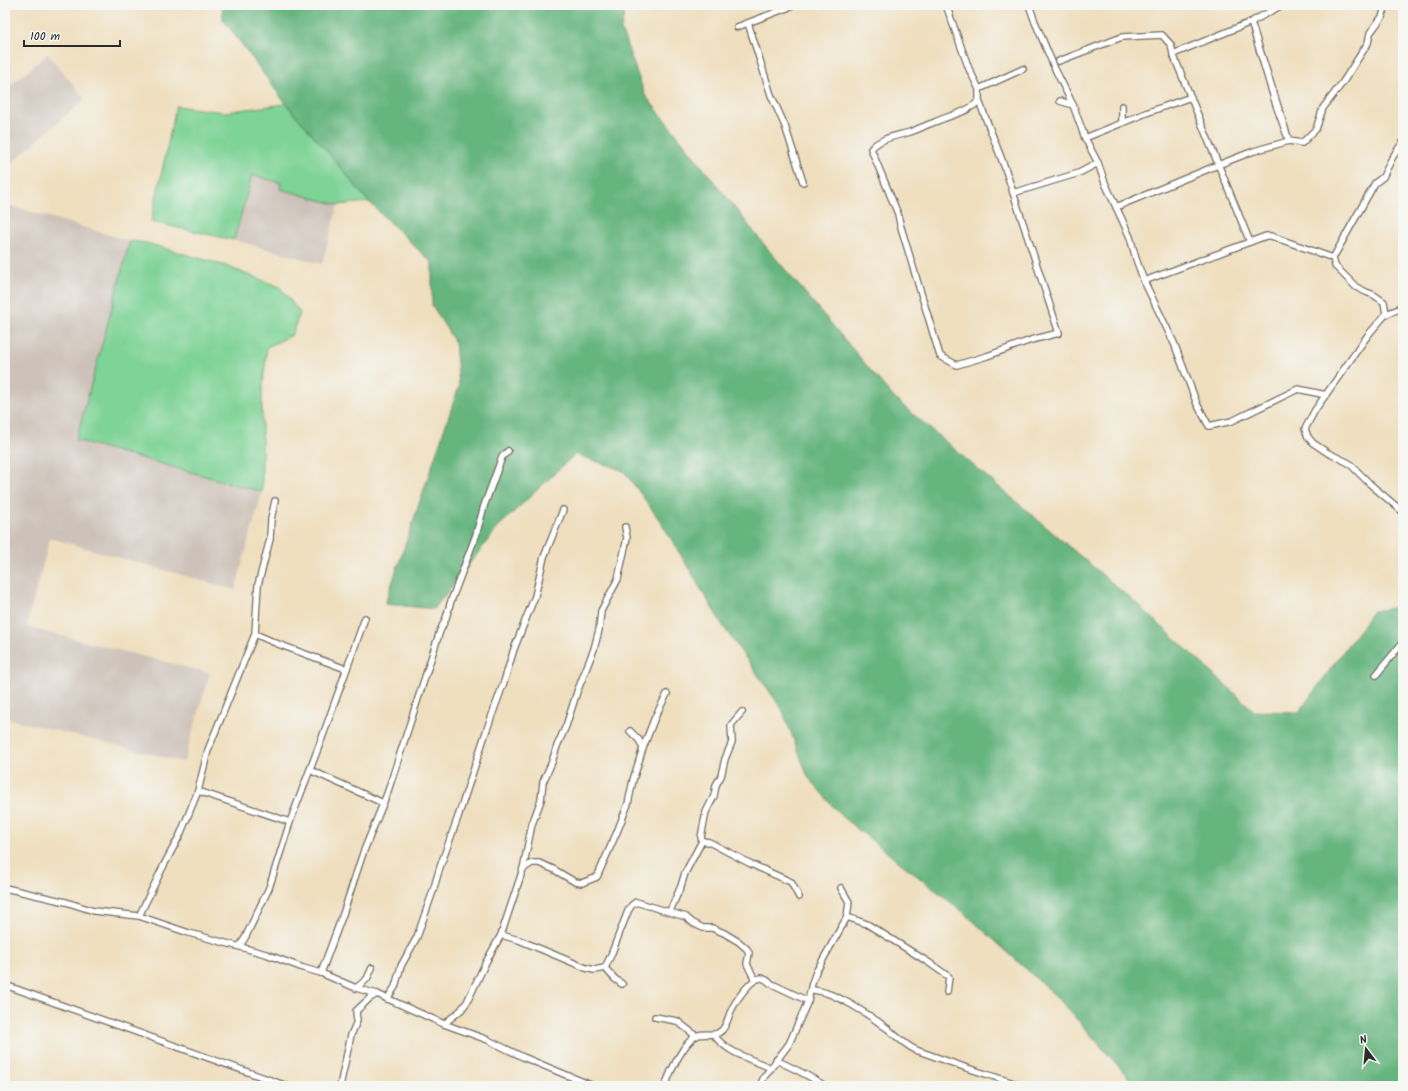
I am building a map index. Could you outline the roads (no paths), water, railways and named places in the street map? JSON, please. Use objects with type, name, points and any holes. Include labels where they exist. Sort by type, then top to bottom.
[{"type":"street","points":[[737,27],[795,5]]},
{"type":"street","points":[[946,5],[969,69],[979,89],[979,101],[1013,194],[1058,333],[1031,340],[988,356],[957,365],[940,356],[898,214],[871,149],[874,144],[922,128],[973,107],[979,101]]},
{"type":"street","points":[[1029,5],[1055,69],[1073,105],[1085,138],[1098,163],[1105,183],[1130,237],[1144,281],[1174,343],[1197,404],[1209,426],[1232,421],[1298,389],[1326,395]]},
{"type":"street","points":[[1173,54],[1251,22],[1282,5]]},
{"type":"street","points":[[1116,207],[1254,151],[1289,141],[1302,143],[1316,129],[1324,108],[1368,43],[1370,33],[1382,17],[1386,5]]},
{"type":"street","points":[[1251,22],[1276,105],[1289,141]]},
{"type":"street","points":[[748,23],[771,95],[785,126],[804,182]]},
{"type":"street","points":[[1059,61],[1122,37],[1162,35],[1171,45],[1173,54],[1250,242]]},
{"type":"street","points":[[979,89],[1023,69]]},
{"type":"street","points":[[1085,138],[1146,113],[1191,97]]},
{"type":"street","points":[[1060,101],[1073,105]]},
{"type":"street","points":[[1122,106],[1122,124]]},
{"type":"street","points":[[1386,314],[1384,302],[1374,295],[1356,287],[1335,266],[1333,258],[1375,183],[1383,177],[1392,158],[1403,142]]},
{"type":"street","points":[[1013,194],[1079,173],[1098,163]]},
{"type":"street","points":[[1144,281],[1266,236],[1271,236],[1333,258]]},
{"type":"street","points":[[1403,300],[1401,311],[1386,314],[1368,335],[1315,410],[1305,429],[1308,437],[1314,443],[1328,453],[1349,463],[1370,484],[1403,512]]},
{"type":"street","points":[[321,973],[343,914],[360,860],[383,803],[440,631],[476,535],[484,506],[502,457],[508,451]]},
{"type":"street","points":[[139,916],[180,835],[198,791],[208,750],[255,634],[258,585],[270,539],[270,519],[275,501]]},
{"type":"street","points":[[387,999],[395,987],[401,966],[417,938],[434,891],[440,867],[514,649],[534,596],[544,557],[563,510]]},
{"type":"street","points":[[444,1024],[467,1002],[501,935],[523,869],[532,824],[541,800],[543,782],[566,726],[576,692],[594,649],[599,630],[601,611],[618,579],[627,538],[625,527]]},
{"type":"street","points":[[240,946],[269,888],[290,822],[364,618]]},
{"type":"street","points":[[255,634],[346,669]]},
{"type":"street","points":[[1376,675],[1403,642]]},
{"type":"street","points":[[523,869],[532,864],[539,863],[553,869],[575,882],[582,883],[597,877],[618,832],[628,804],[633,780],[643,748],[655,717],[667,694]]},
{"type":"street","points":[[670,911],[685,873],[702,841],[701,837],[706,812],[714,796],[716,785],[721,776],[725,759],[732,742],[730,728],[742,712]]},
{"type":"street","points":[[630,730],[639,740],[643,748]]},
{"type":"street","points":[[310,770],[383,803]]},
{"type":"street","points":[[198,791],[290,822]]},
{"type":"street","points":[[702,841],[709,842],[751,864],[791,882],[799,897]]},
{"type":"street","points":[[5,888],[66,902],[94,911],[139,916],[189,933],[266,954],[321,973],[356,988],[377,994],[444,1024],[488,1040],[523,1057],[594,1086]]},
{"type":"street","points":[[760,1086],[764,1077],[789,1044],[808,1001],[816,972],[847,917],[849,902],[841,888]]},
{"type":"street","points":[[604,968],[611,955],[623,921],[632,905],[636,902],[686,916],[693,923],[703,928],[712,928],[739,942],[747,949],[747,964],[755,980]]},
{"type":"street","points":[[847,917],[867,924],[949,977],[947,992]]},
{"type":"street","points":[[501,935],[519,940],[586,968],[594,970],[604,968]]},
{"type":"street","points":[[356,988],[367,979],[372,968]]},
{"type":"street","points":[[604,968],[622,984]]},
{"type":"street","points":[[665,1086],[671,1070],[680,1055],[696,1036],[700,1034],[714,1035],[721,1031],[726,1025],[737,1000],[755,980],[761,978],[764,979],[808,1001]]},
{"type":"street","points":[[5,985],[287,1086]]},
{"type":"street","points":[[811,990],[826,992],[857,1008],[916,1050],[1023,1086]]},
{"type":"street","points":[[340,1086],[351,1035],[357,1021],[356,1011],[370,998],[377,994]]},
{"type":"street","points":[[655,1017],[677,1021],[696,1036]]},
{"type":"street","points":[[714,1035],[720,1044],[728,1049],[771,1068]]},
{"type":"street","points":[[776,1060],[813,1078],[825,1086]]}]
